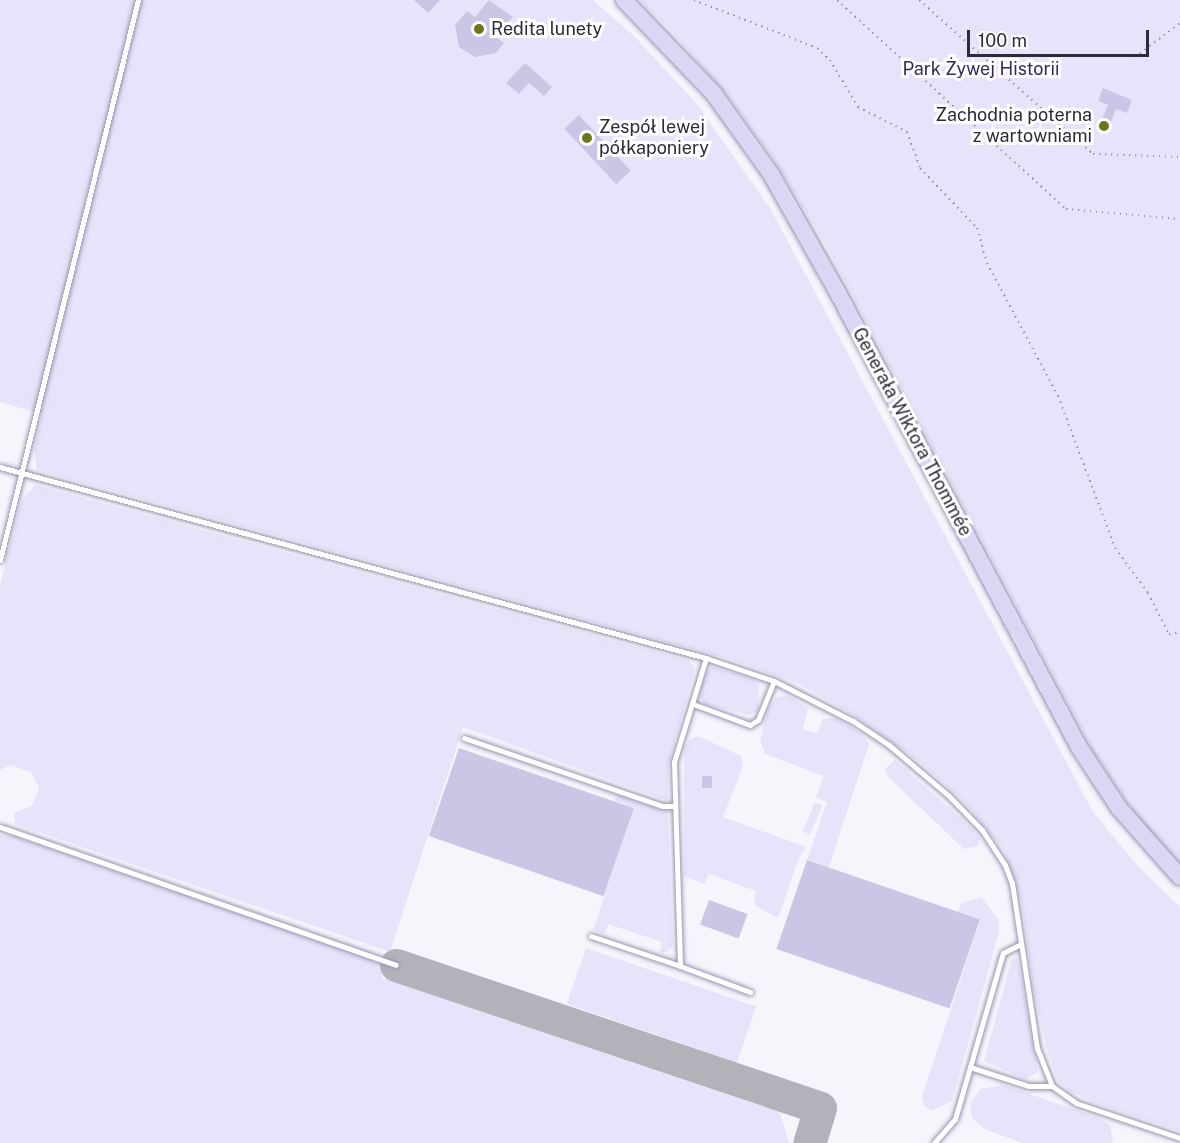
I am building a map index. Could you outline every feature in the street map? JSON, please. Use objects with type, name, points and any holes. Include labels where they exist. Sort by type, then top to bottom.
[{"type":"main road","name":"Generała Wiktora Thommée","points":[[624,0],[709,87],[771,174],[838,293],[1079,747],[1125,815],[1180,877]]},
{"type":"lane","points":[[0,561],[138,0]]},
{"type":"lane","points":[[0,467],[706,658],[774,681],[820,702],[889,745],[982,830],[1005,865],[1012,883],[1037,1048],[1052,1086],[1076,1103],[1180,1138]]},
{"type":"lane","points":[[680,966],[674,762],[706,658]]},
{"type":"lane","points":[[693,704],[750,725],[758,720],[774,681]]},
{"type":"lane","points":[[464,738],[663,806],[675,806]]},
{"type":"lane","points":[[0,827],[396,965]]},
{"type":"lane","points":[[591,936],[750,992]]},
{"type":"lane","points":[[934,1143],[956,1119],[1004,953],[1021,944]]},
{"type":"lane","points":[[970,1067],[1029,1086],[1052,1086]]},
{"type":"path","points":[[694,0],[817,48],[830,60],[838,80],[858,107],[907,132],[920,168],[977,228],[987,263],[1058,396],[1115,548],[1148,593],[1169,634],[1180,633]]},
{"type":"path","points":[[837,0],[1066,209],[1180,219]]},
{"type":"path","points":[[919,0],[1093,154],[1180,158]]},
{"type":"path","points":[[1134,57],[1180,23]]},
{"type":"green space","points":[[0,0],[593,0],[634,36],[696,103],[770,208],[1093,812],[1137,865],[1180,907],[1180,1131],[1093,1102],[1068,1090],[1058,1080],[1047,1050],[1033,986],[1022,904],[1004,850],[962,800],[920,762],[850,713],[799,684],[733,660],[37,470],[34,448],[42,414],[0,402]]},
{"type":"green space","name":"Park Żywej Historii","points":[[639,0],[1180,0],[1180,863],[1144,826],[1094,753],[826,245],[773,158],[733,102],[669,28]]},
{"type":"green space","points":[[35,485],[689,661],[695,669],[669,763],[668,801],[463,727],[390,952],[15,824],[14,813],[32,806],[39,788],[31,772],[10,765],[0,770],[0,585],[21,501]]},
{"type":"green space","points":[[713,667],[752,679],[759,685],[759,711],[749,715],[704,704],[699,696],[706,672]]},
{"type":"green space","points":[[788,695],[808,708],[803,729],[817,734],[823,719],[837,718],[862,734],[869,744],[829,867],[807,860],[827,802],[816,797],[824,776],[765,754],[760,740],[768,710],[776,698]]},
{"type":"green space","points":[[698,736],[741,756],[743,766],[723,817],[806,847],[799,858],[778,918],[754,905],[756,891],[709,874],[704,884],[684,876],[684,751],[689,740]]},
{"type":"green space","points":[[895,760],[974,830],[980,839],[978,846],[964,849],[887,776],[885,769]]},
{"type":"green space","points":[[617,794],[668,812],[673,945],[669,951],[660,953],[662,942],[608,924],[605,934],[593,930],[634,808],[614,801]]},
{"type":"green space","points":[[815,802],[822,805],[810,835],[802,831]]},
{"type":"green space","points":[[0,835],[13,836],[387,964],[382,978],[773,1110],[778,1107],[789,1143],[0,1143]]},
{"type":"green space","points":[[981,897],[999,920],[999,932],[952,1101],[932,1111],[924,1105],[922,1096],[980,921],[957,913],[962,903]]},
{"type":"green space","points":[[586,948],[756,1007],[737,1062],[567,1004]]},
{"type":"green space","points":[[1012,958],[1018,959],[1038,1072],[1025,1079],[984,1061]]},
{"type":"green space","points":[[1004,1085],[1102,1119],[1110,1125],[1113,1143],[1023,1143],[984,1129],[972,1118],[970,1104],[980,1089]]},
{"type":"building","points":[[414,0],[440,0],[428,13]]},
{"type":"building","name":"Redita lunety","points":[[489,0],[513,17],[496,37],[504,43],[496,53],[475,57],[459,47],[455,25],[467,11],[475,17]]},
{"type":"building","points":[[525,63],[552,87],[544,96],[529,83],[519,94],[506,83]]},
{"type":"building","name":"Zachodnia poterna z wartowniami","points":[[1103,88],[1132,100],[1127,113],[1116,109],[1109,127],[1100,124],[1108,105],[1098,101]]},
{"type":"building","name":"Zespół lewej półkaponiery","points":[[579,115],[631,171],[616,184],[564,129]]},
{"type":"building","points":[[459,748],[634,808],[604,896],[429,836]]},
{"type":"building","points":[[702,776],[712,776],[712,788],[702,788]]},
{"type":"building","points":[[807,860],[980,920],[949,1008],[776,949]]},
{"type":"building","points":[[709,900],[748,914],[739,938],[700,924]]},
{"type":"taxiway","points":[[396,965],[820,1108],[809,1143]]},
{"type":"place","name":"Redita lunety","points":[[479,29]]},
{"type":"place","name":"Zachodnia poterna z wartowniami","points":[[1104,126]]},
{"type":"place","name":"Zespół lewej półkaponiery","points":[[587,138]]}]
